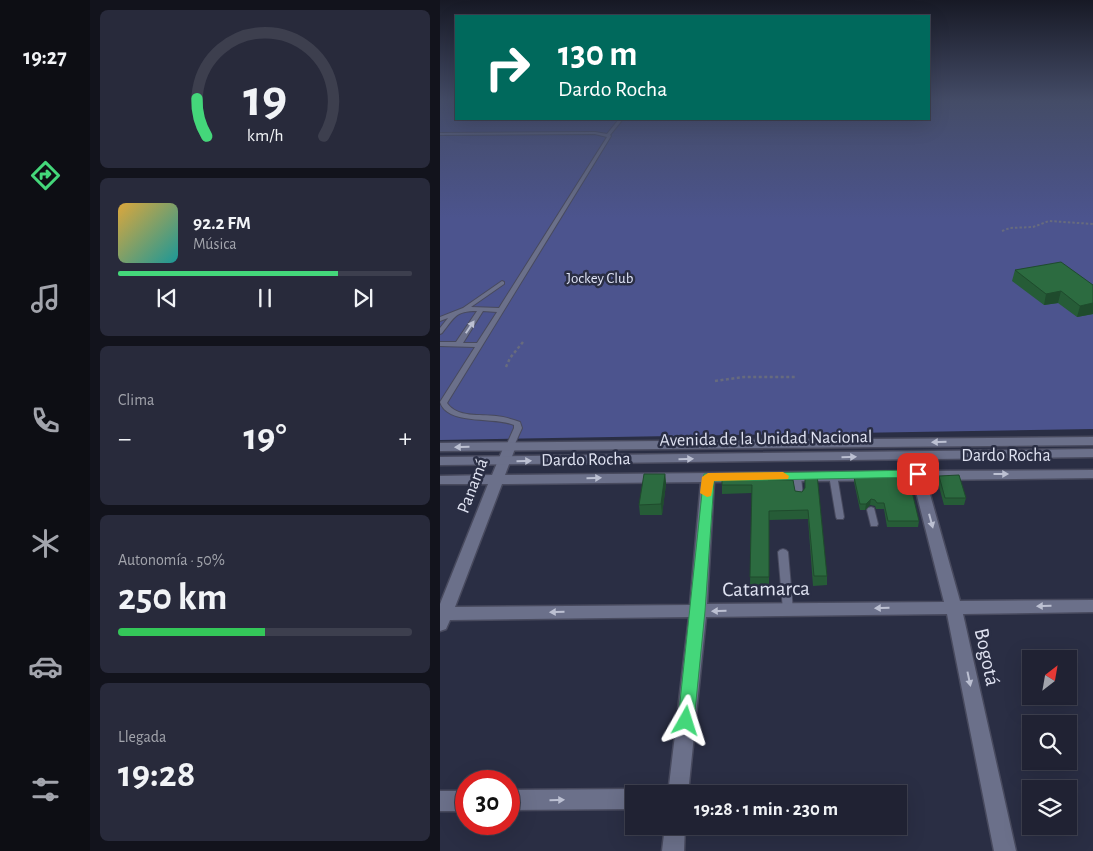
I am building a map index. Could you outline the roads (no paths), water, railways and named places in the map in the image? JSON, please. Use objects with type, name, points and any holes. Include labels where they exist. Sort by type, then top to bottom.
[{"type":"street","name":"Avenida de la Unidad Nacional","points":[[440,447],[1093,441]]},
{"type":"street","name":"Panamá","points":[[441,617],[510,446]]},
{"type":"street","name":"Avenida de la Unidad Nacional","points":[[440,461],[1093,454]]},
{"type":"street","name":"Dardo Rocha","points":[[440,480],[833,475],[866,477],[918,474],[1093,474]]},
{"type":"street","name":"Bogotá","points":[[918,474],[954,608],[1004,851]]},
{"type":"street","points":[[679,785],[698,611],[708,477]]},
{"type":"street","name":"Catamarca","points":[[441,617],[698,611],[1093,606]]},
{"type":"street","points":[[520,800],[625,799]]},
{"type":"street","points":[[440,802],[455,801]]},
{"type":"street","points":[[673,851],[674,835]]},
{"type":"lane","points":[[510,446],[518,428],[517,424],[513,421],[496,417],[454,414],[446,409],[443,403],[609,140]]},
{"type":"lane","points":[[465,309],[502,283]]},
{"type":"lane","points":[[440,319],[465,309],[501,310]]},
{"type":"lane","points":[[458,344],[482,309]]},
{"type":"lane","points":[[440,332],[455,312]]},
{"type":"lane","points":[[440,344],[478,345]]},
{"type":"lane","points":[[833,475],[840,518]]},
{"type":"lane","points":[[797,476],[799,497]]},
{"type":"lane","points":[[871,510],[874,524]]},
{"type":"lane","points":[[783,552],[788,610]]},
{"type":"park label","name":"Jockey Club","points":[[600,278]]}]
